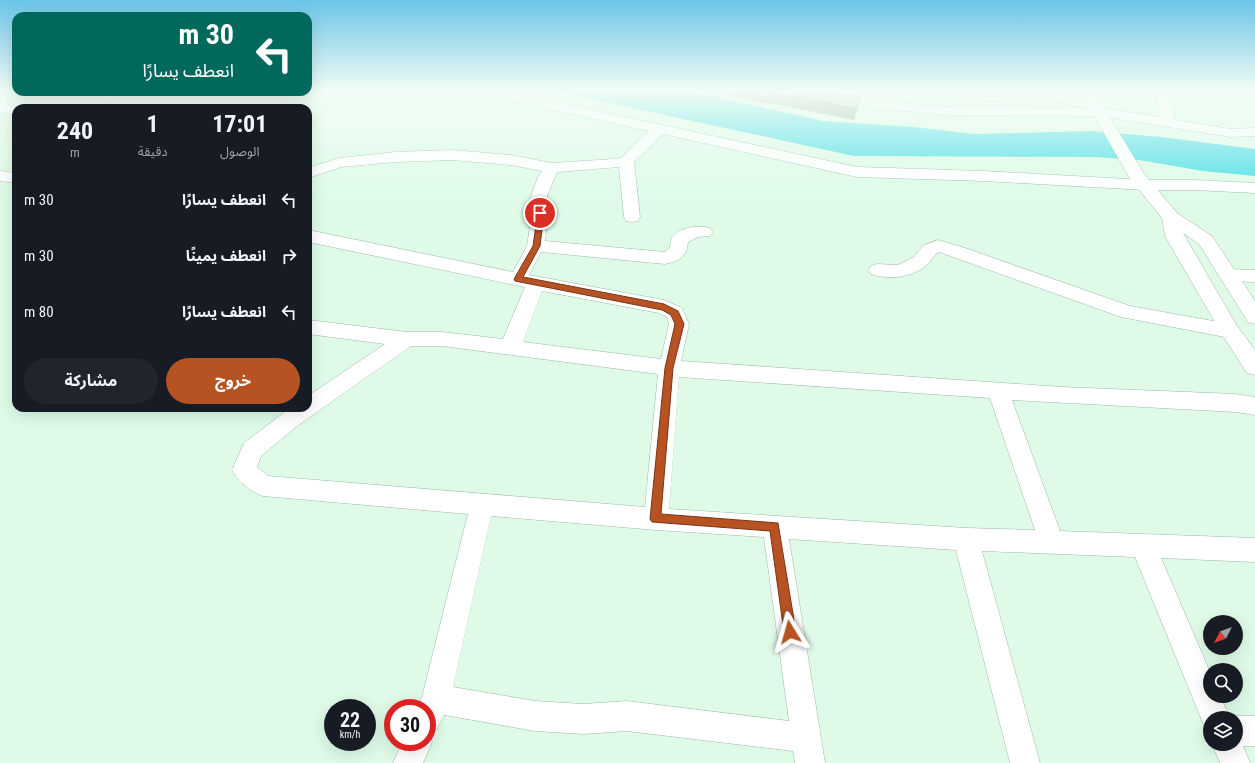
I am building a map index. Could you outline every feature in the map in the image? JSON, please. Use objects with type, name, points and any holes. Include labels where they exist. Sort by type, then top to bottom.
[{"type":"main road","points":[[1107,126],[1125,158],[1141,181],[1171,217],[1206,240],[1255,317]]},
{"type":"main road","points":[[1171,217],[1174,236],[1230,330],[1255,366]]},
{"type":"street","points":[[644,126],[857,172],[1141,181],[1255,188]]},
{"type":"street","points":[[1184,126],[1231,133],[1255,132]]},
{"type":"street","points":[[312,172],[339,163],[396,157],[452,155],[510,160],[552,168],[614,164],[626,161],[660,129]]},
{"type":"street","points":[[626,161],[632,217]]},
{"type":"street","points":[[510,348],[536,246],[540,213],[539,196],[546,177],[552,168]]},
{"type":"street","points":[[0,176],[12,178]]},
{"type":"street","points":[[536,246],[665,258],[674,256],[679,251],[680,238],[696,231],[704,232]]},
{"type":"street","points":[[312,237],[527,281],[664,307],[675,313],[679,324],[669,368],[656,519]]},
{"type":"street","points":[[877,270],[900,271],[920,260],[930,249],[938,246],[959,252],[1128,312],[1230,330]]},
{"type":"street","points":[[1227,275],[1255,276]]},
{"type":"street","points":[[312,327],[407,339],[442,339],[669,368],[998,390],[1236,403],[1255,406]]},
{"type":"street","points":[[312,405],[407,339]]},
{"type":"street","points":[[998,390],[1052,542]]},
{"type":"street","points":[[301,412],[252,450],[244,470],[263,486],[656,519],[966,539],[1255,550]]},
{"type":"street","points":[[433,699],[482,504]]},
{"type":"street","points":[[436,709],[583,719],[627,716],[808,750],[774,526]]},
{"type":"street","points":[[966,539],[1025,763]]},
{"type":"street","points":[[1143,545],[1212,711]]},
{"type":"street","points":[[1243,731],[1255,731]]},
{"type":"street","points":[[408,763],[413,751]]},
{"type":"street","points":[[1229,751],[1235,763]]},
{"type":"water","points":[[714,126],[893,126],[974,134],[1092,131],[1161,137],[1255,149],[1255,176],[1203,171],[1139,160],[1097,157],[854,156]]},
{"type":"route","points":[[540,213],[536,246],[518,279],[664,307],[675,313],[679,324],[669,368],[656,519],[774,526],[790,632]]}]
